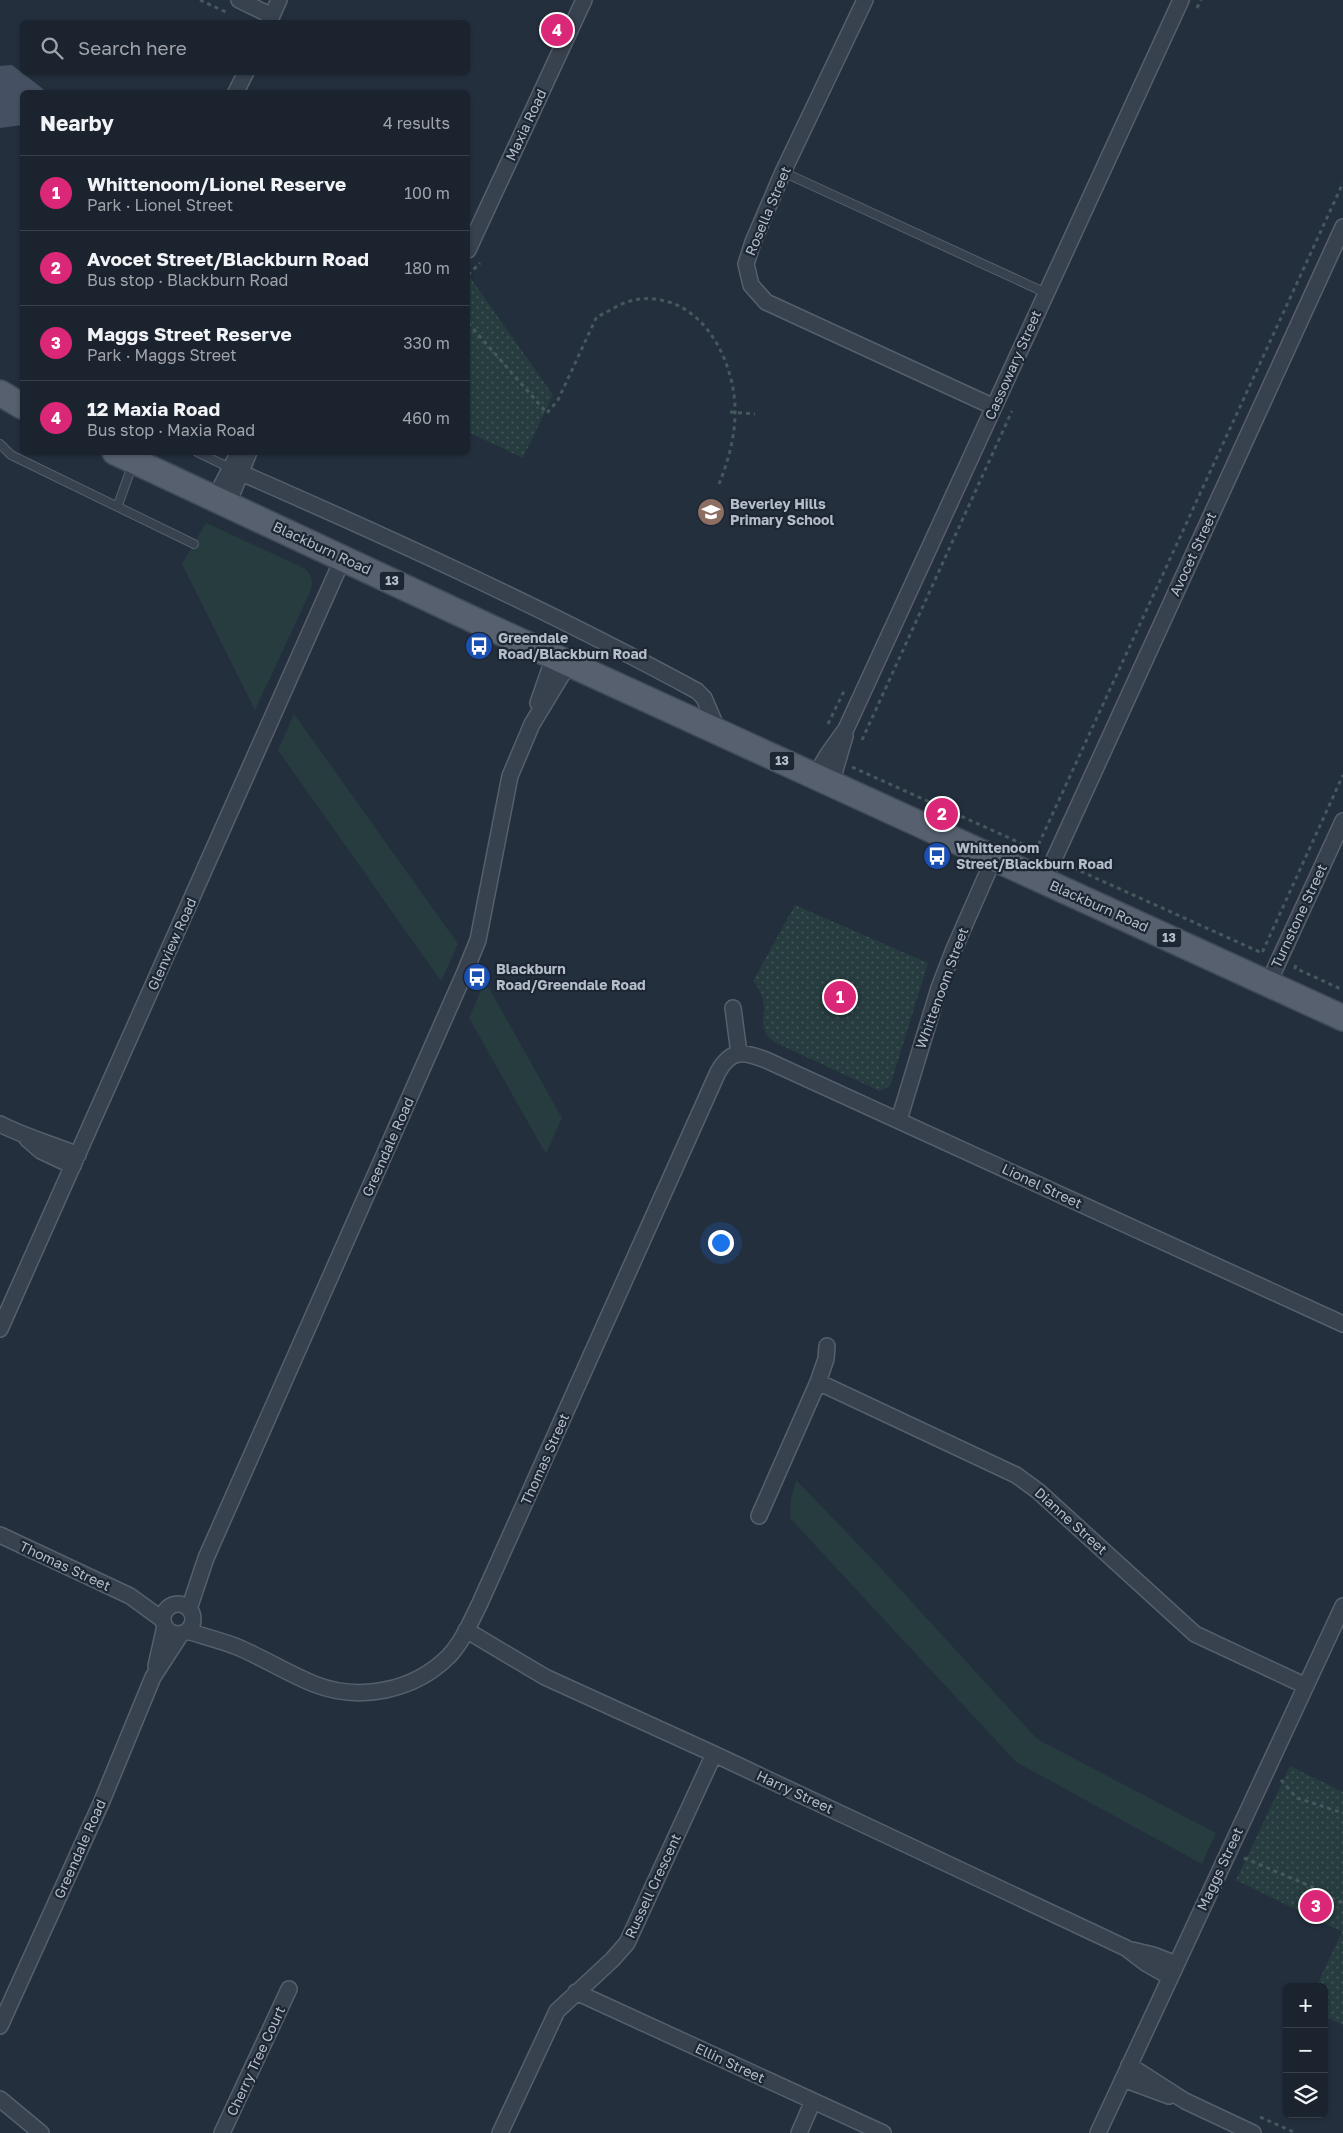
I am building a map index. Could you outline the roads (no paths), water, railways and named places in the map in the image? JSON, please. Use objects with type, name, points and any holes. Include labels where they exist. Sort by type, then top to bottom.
[{"type":"main road","points":[[0,393],[20,405]]},
{"type":"main road","points":[[0,408],[20,413]]},
{"type":"main road","name":"Blackburn Road","points":[[124,457],[719,733],[834,772],[994,858],[1343,1018]]},
{"type":"street","points":[[239,0],[271,19],[280,0]]},
{"type":"street","name":"Maxia Road","points":[[470,246],[584,0]]},
{"type":"street","name":"Rosella Street","points":[[865,0],[753,242],[746,264],[751,285],[766,302],[994,407]]},
{"type":"street","name":"Cassowary Street","points":[[834,772],[846,729],[1181,0]]},
{"type":"street","points":[[237,90],[244,75]]},
{"type":"street","name":"Avocet Street","points":[[1044,881],[1343,226]]},
{"type":"street","points":[[236,470],[238,455]]},
{"type":"street","points":[[221,501],[236,470],[247,455]]},
{"type":"street","points":[[236,470],[624,651],[697,691],[704,698],[719,733]]},
{"type":"street","name":"Glenview Road","points":[[0,1330],[343,558]]},
{"type":"street","name":"Greendale Road","points":[[1,2022],[98,1810],[154,1677],[183,1617],[206,1558],[472,956],[478,940],[510,776],[562,660]]},
{"type":"street","name":"Cassowary Street","points":[[834,772],[828,754],[846,729]]},
{"type":"street","name":"Turnstone Street","points":[[1268,984],[1343,821]]},
{"type":"street","name":"Whittenoom Street","points":[[899,1120],[939,988],[994,858]]},
{"type":"street","points":[[733,1008],[740,1053]]},
{"type":"street","name":"Lionel Street","points":[[740,1053],[766,1060],[1343,1324]]},
{"type":"street","name":"Thomas Street","points":[[0,1535],[130,1596],[183,1617],[235,1646],[327,1689],[373,1693],[404,1685],[434,1668],[448,1656],[466,1630],[718,1072],[728,1058],[740,1053]]},
{"type":"street","points":[[0,1124],[22,1135],[41,1150],[75,1161]]},
{"type":"street","points":[[759,1516],[818,1382],[826,1359],[827,1346]]},
{"type":"street","name":"Dianne Street","points":[[818,1382],[1016,1475],[1038,1491],[1195,1634],[1306,1686]]},
{"type":"street","name":"Thomas Street","points":[[130,1596],[164,1623],[171,1632],[183,1617]]},
{"type":"street","name":"Maggs Street","points":[[1098,2133],[1343,1606]]},
{"type":"street","name":"Greendale Road","points":[[154,1677],[166,1611],[183,1617]]},
{"type":"street","name":"Harry Street","points":[[466,1630],[545,1677],[714,1754],[1126,1948],[1153,1955],[1173,1971]]},
{"type":"street","name":"Russell Crescent","points":[[500,2133],[552,2020],[562,2005],[612,1960],[627,1942],[714,1754]]},
{"type":"street","name":"Cherry Tree Court","points":[[222,2133],[289,1989]]},
{"type":"street","name":"Ellin Street","points":[[576,1992],[883,2133]]},
{"type":"street","points":[[1126,2072],[1253,2133]]},
{"type":"street","points":[[0,2098],[41,2133]]},
{"type":"street","points":[[799,2133],[813,2101]]},
{"type":"lane","points":[[784,172],[1046,293]]},
{"type":"lane","points":[[0,444],[11,456],[194,544]]},
{"type":"lane","points":[[204,455],[236,470]]},
{"type":"lane","points":[[118,506],[124,457]]},
{"type":"place","name":"12 Maxia Road","points":[[557,30]]},
{"type":"place","name":"Beverley Hills Primary School","points":[[711,512]]},
{"type":"place","name":"Greendale Road/Blackburn Road","points":[[479,646]]},
{"type":"place","name":"Avocet Street/Blackburn Road","points":[[942,814]]},
{"type":"place","name":"Whittenoom Street/Blackburn Road","points":[[937,856]]},
{"type":"place","name":"Blackburn Road/Greendale Road","points":[[477,977]]},
{"type":"place","name":"Whittenoom/Lionel Reserve","points":[[840,997]]},
{"type":"place","name":"Maggs Street Reserve","points":[[1316,1906]]}]
